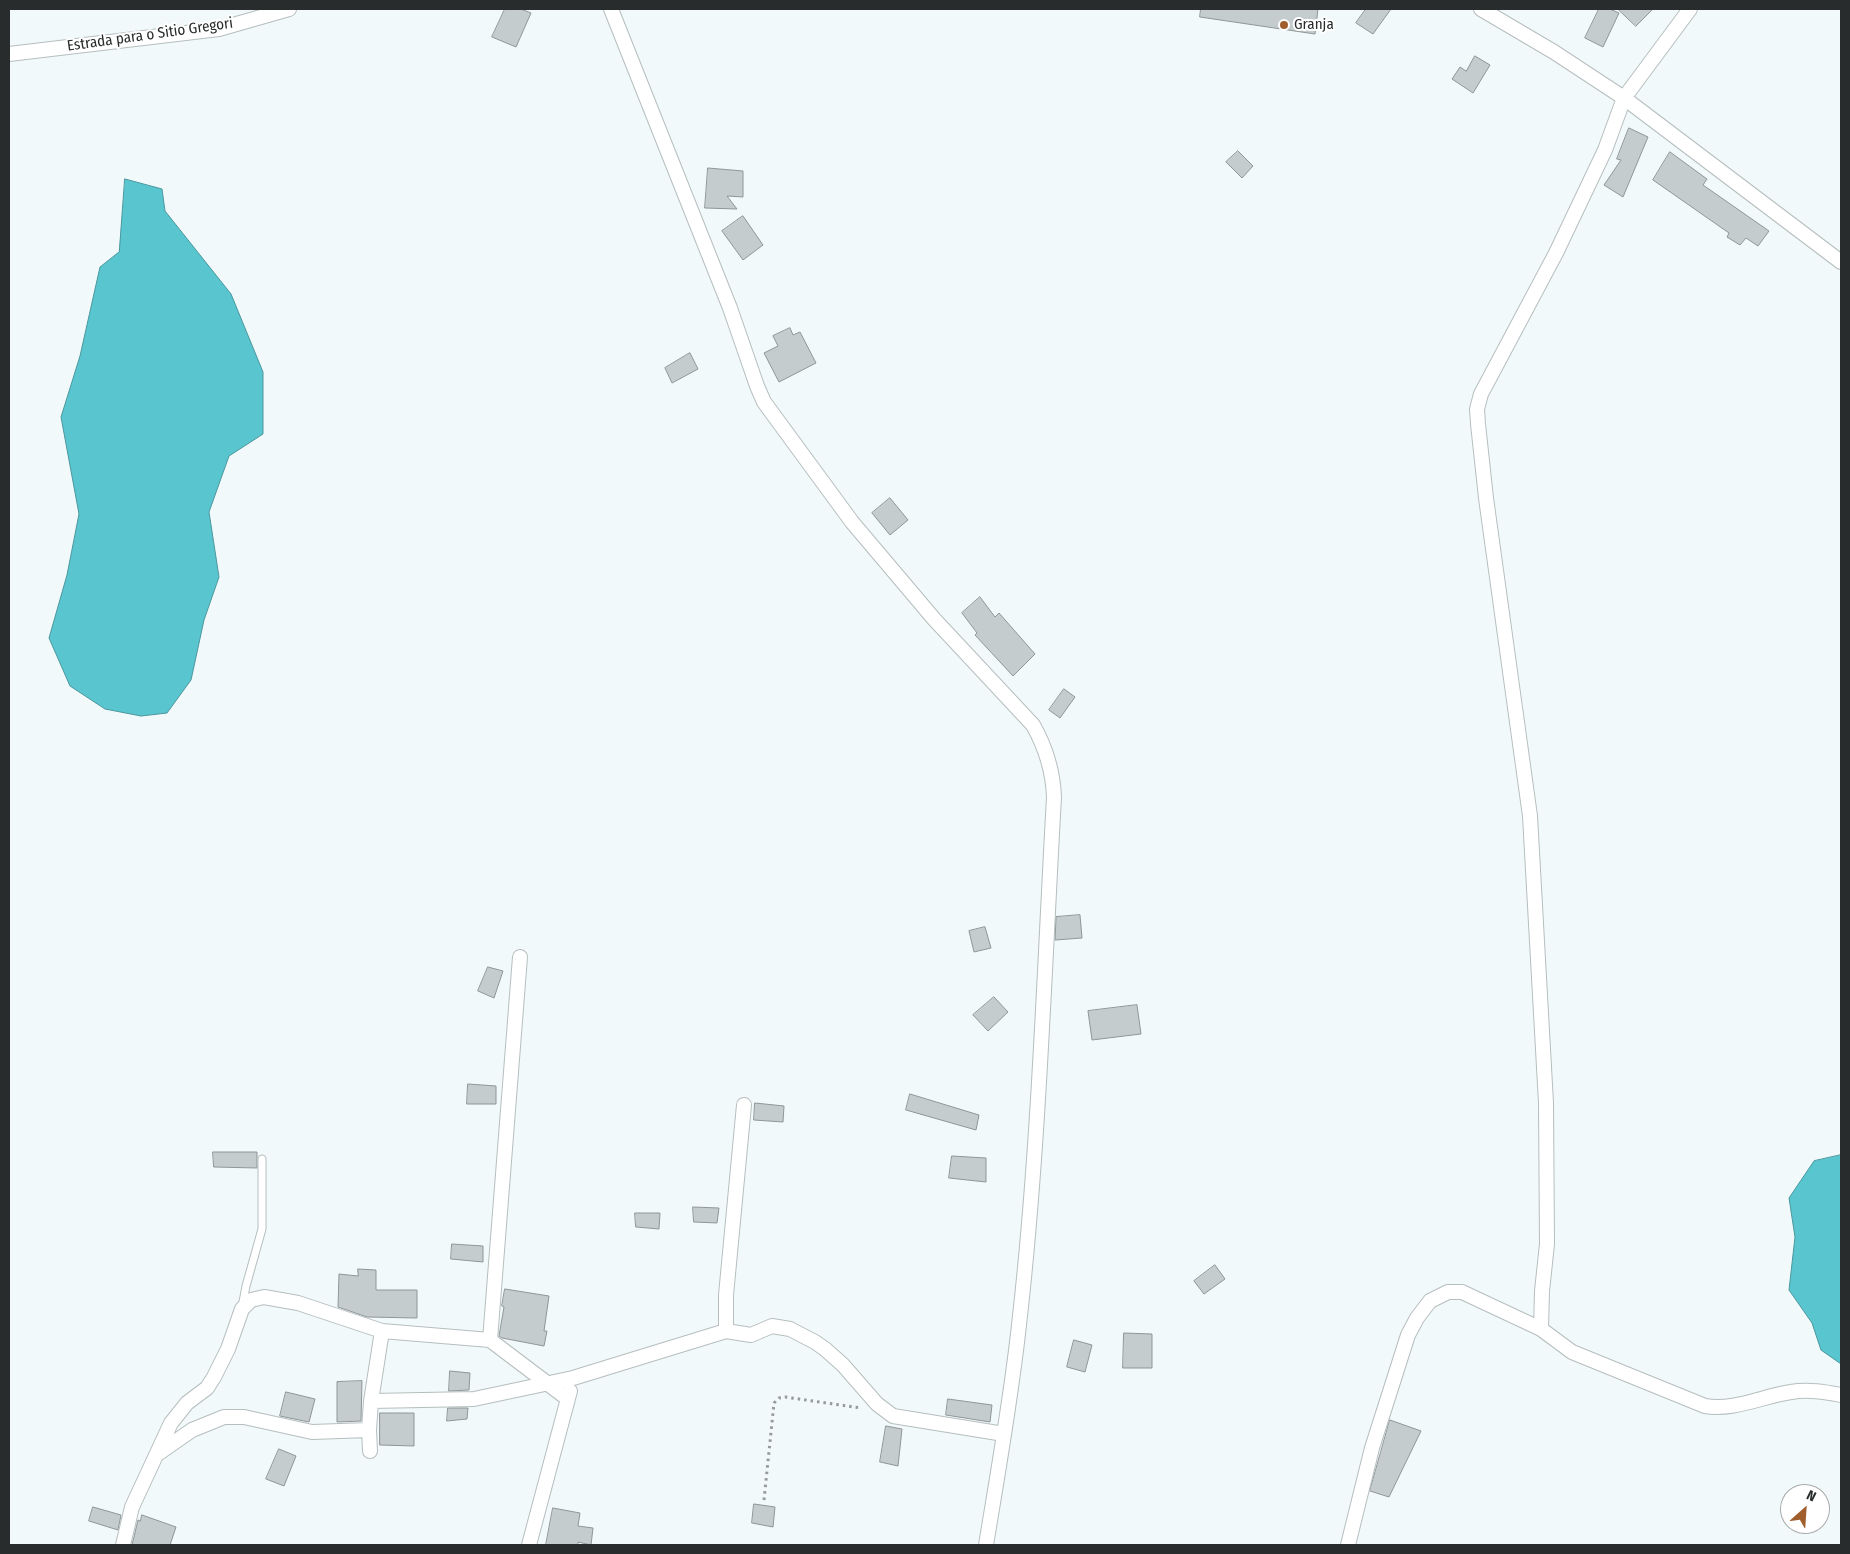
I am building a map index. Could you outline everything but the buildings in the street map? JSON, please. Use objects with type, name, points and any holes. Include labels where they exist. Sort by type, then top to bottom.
[{"type":"street","name":"Estrada para o Sitio Gregori","points":[[9,54],[219,29],[289,9]]},
{"type":"street","points":[[611,9],[726,300],[764,402],[852,522],[934,619],[1033,725],[1047,753],[1054,797],[1036,1126],[1019,1324],[986,1545]]},
{"type":"street","points":[[1481,9],[1562,57],[1624,98],[1841,262]]},
{"type":"street","points":[[1541,1330],[1542,1291],[1547,1244],[1546,1103],[1530,816],[1486,498],[1477,409],[1481,394],[1556,253],[1587,188],[1624,98],[1690,9]]},
{"type":"street","points":[[490,1340],[520,957]]},
{"type":"street","points":[[726,1331],[726,1295],[744,1105]]},
{"type":"street","points":[[1348,1545],[1372,1448],[1412,1326],[1424,1306],[1437,1296],[1448,1292],[1462,1292],[1541,1330],[1572,1352],[1704,1406],[1716,1408],[1729,1406],[1793,1391],[1825,1392],[1841,1395]]},
{"type":"street","points":[[122,1545],[132,1508],[171,1423],[180,1412],[207,1388],[228,1349],[242,1310],[251,1300],[264,1297],[298,1303],[382,1331],[490,1340],[568,1399]]},
{"type":"street","points":[[371,1401],[474,1399],[573,1378],[726,1331],[750,1335],[763,1332],[772,1326],[779,1326],[790,1328],[825,1349],[843,1365],[864,1391],[893,1416],[1004,1434]]},
{"type":"street","points":[[370,1451],[371,1401],[382,1331]]},
{"type":"street","points":[[529,1545],[573,1378]]},
{"type":"street","points":[[157,1454],[192,1430],[224,1416],[244,1417],[312,1432],[369,1430]]},
{"type":"lane","points":[[242,1310],[246,1286],[262,1229],[262,1159]]},
{"type":"path","points":[[764,1500],[774,1403],[779,1398],[785,1397],[887,1412]]},
{"type":"water","points":[[125,179],[162,189],[165,211],[231,294],[263,372],[263,434],[229,456],[209,512],[219,577],[204,620],[191,680],[167,713],[141,716],[105,709],[70,686],[49,638],[67,575],[79,514],[61,417],[80,356],[100,267],[119,252]]},
{"type":"water","points":[[1841,1155],[1841,1364],[1821,1350],[1812,1323],[1789,1290],[1795,1237],[1789,1198],[1814,1161]]},
{"type":"place","name":"Granja","points":[[1284,25]]}]
